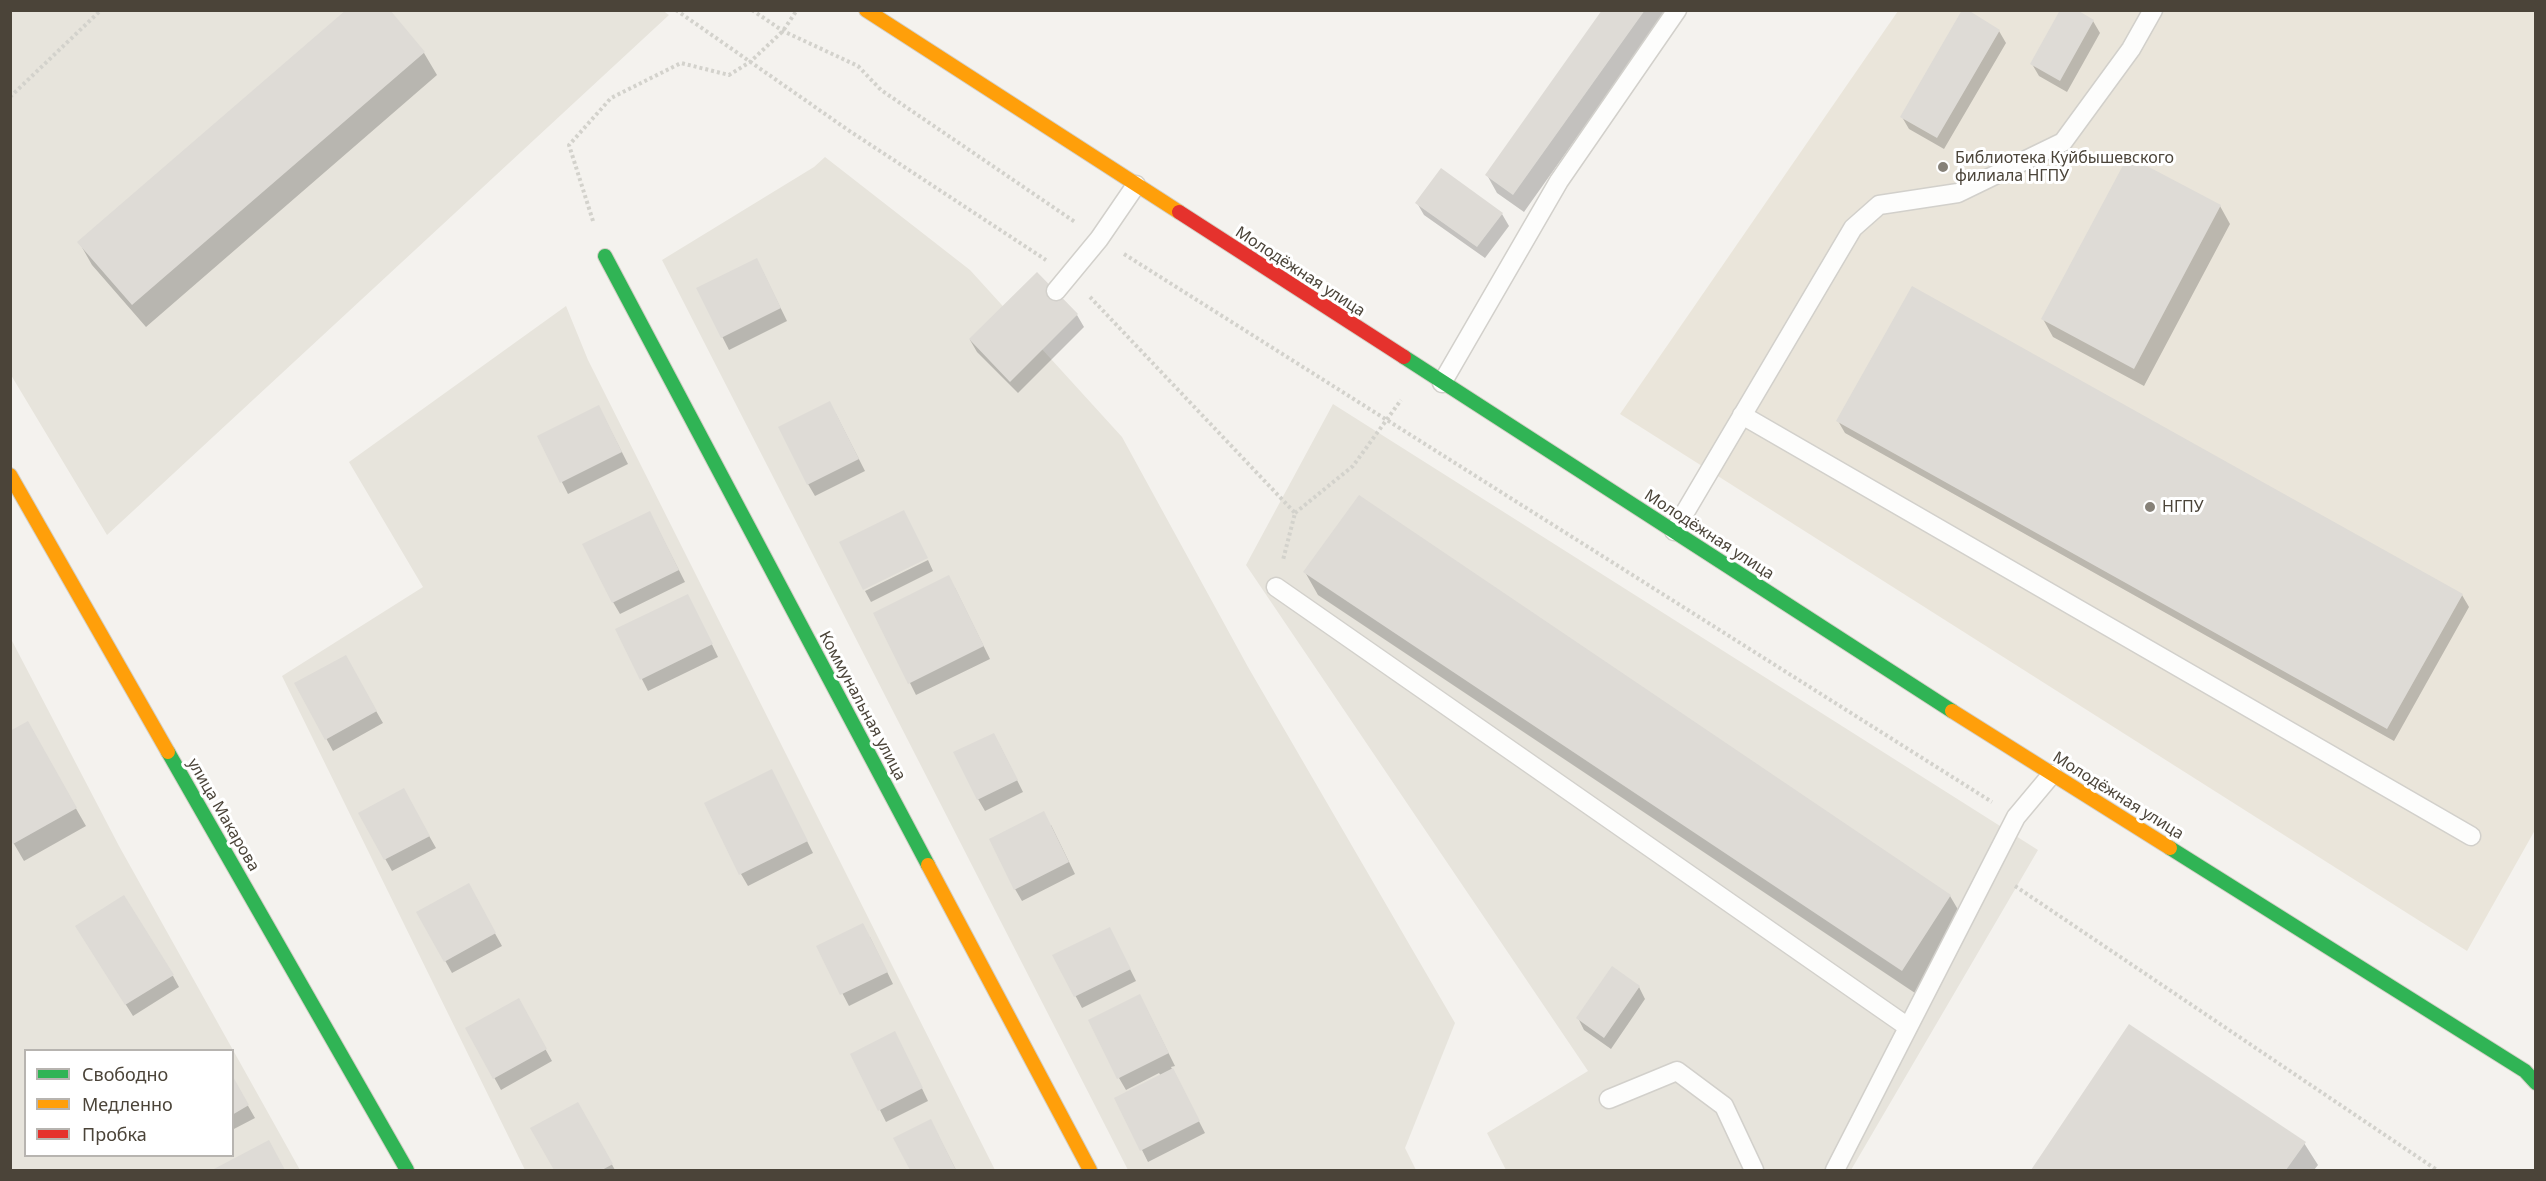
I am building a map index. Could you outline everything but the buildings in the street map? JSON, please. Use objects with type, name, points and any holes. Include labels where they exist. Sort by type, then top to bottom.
[{"type":"street","name":"Молодёжная улица","points":[[866,10],[2052,774],[2525,1071],[2535,1083]]},
{"type":"street","name":"Коммунальная улица","points":[[605,256],[1090,1170]]},
{"type":"street","name":"улица Макарова","points":[[10,475],[407,1170]]},
{"type":"lane","points":[[1442,382],[1559,181],[1677,10]]},
{"type":"lane","points":[[1674,531],[1853,228],[1879,205],[1958,193],[2063,142],[2131,50],[2153,10]]},
{"type":"lane","points":[[1056,291],[1099,239],[1136,185]]},
{"type":"lane","points":[[1742,415],[2471,836]]},
{"type":"lane","points":[[1276,587],[1908,1027]]},
{"type":"lane","points":[[1835,1170],[2016,817],[2052,774]]},
{"type":"lane","points":[[1610,1099],[1677,1071],[1724,1106],[1754,1170]]},
{"type":"path","points":[[10,97],[101,10]]},
{"type":"path","points":[[676,10],[848,130],[1069,276],[1295,513]]},
{"type":"path","points":[[752,10],[783,31],[858,66],[881,90],[1099,239],[2016,817]]},
{"type":"path","points":[[605,256],[569,145],[611,98],[681,63],[729,75],[750,62],[783,31],[797,10]]},
{"type":"path","points":[[1276,587],[1295,513],[1353,466],[1386,419],[1425,372]]},
{"type":"path","points":[[1989,869],[2437,1170]]},
{"type":"shaded area","points":[[662,10],[669,15],[107,535],[11,375],[11,11]]},
{"type":"shaded area","points":[[1898,11],[2535,11],[2535,830],[2467,951],[1620,414]]},
{"type":"shaded area","points":[[825,157],[970,270],[1122,437],[1248,667],[1455,1023],[1405,1148],[1416,1170],[1128,1170],[662,260],[814,167]]},
{"type":"shaded area","points":[[566,306],[588,360],[995,1170],[525,1170],[282,676],[423,587],[349,462]]},
{"type":"shaded area","points":[[1333,404],[2038,850],[1851,1170],[1506,1170],[1487,1133],[1588,1071],[1246,565]]},
{"type":"shaded area","points":[[10,637],[119,846],[232,1049],[24,1049],[24,1157],[234,1157],[234,1052],[300,1170],[11,1170]]},
{"type":"traffic: fast","points":[[605,256],[928,865]]},
{"type":"traffic: fast","points":[[1404,357],[1952,711]]},
{"type":"traffic: fast","points":[[168,752],[407,1170]]},
{"type":"traffic: fast","points":[[2170,848],[2525,1071],[2536,1083]]},
{"type":"traffic: slow","points":[[866,10],[1179,212]]},
{"type":"traffic: slow","points":[[10,475],[168,752]]},
{"type":"traffic: slow","points":[[1952,711],[2170,848]]},
{"type":"traffic: slow","points":[[928,865],[1090,1170]]},
{"type":"traffic: jam","points":[[1179,212],[1404,357]]},
{"type":"place","name":"Библиотека Куйбышевского филиала НГПУ","points":[[1943,167]]},
{"type":"place","name":"НГПУ","points":[[2150,507]]}]
